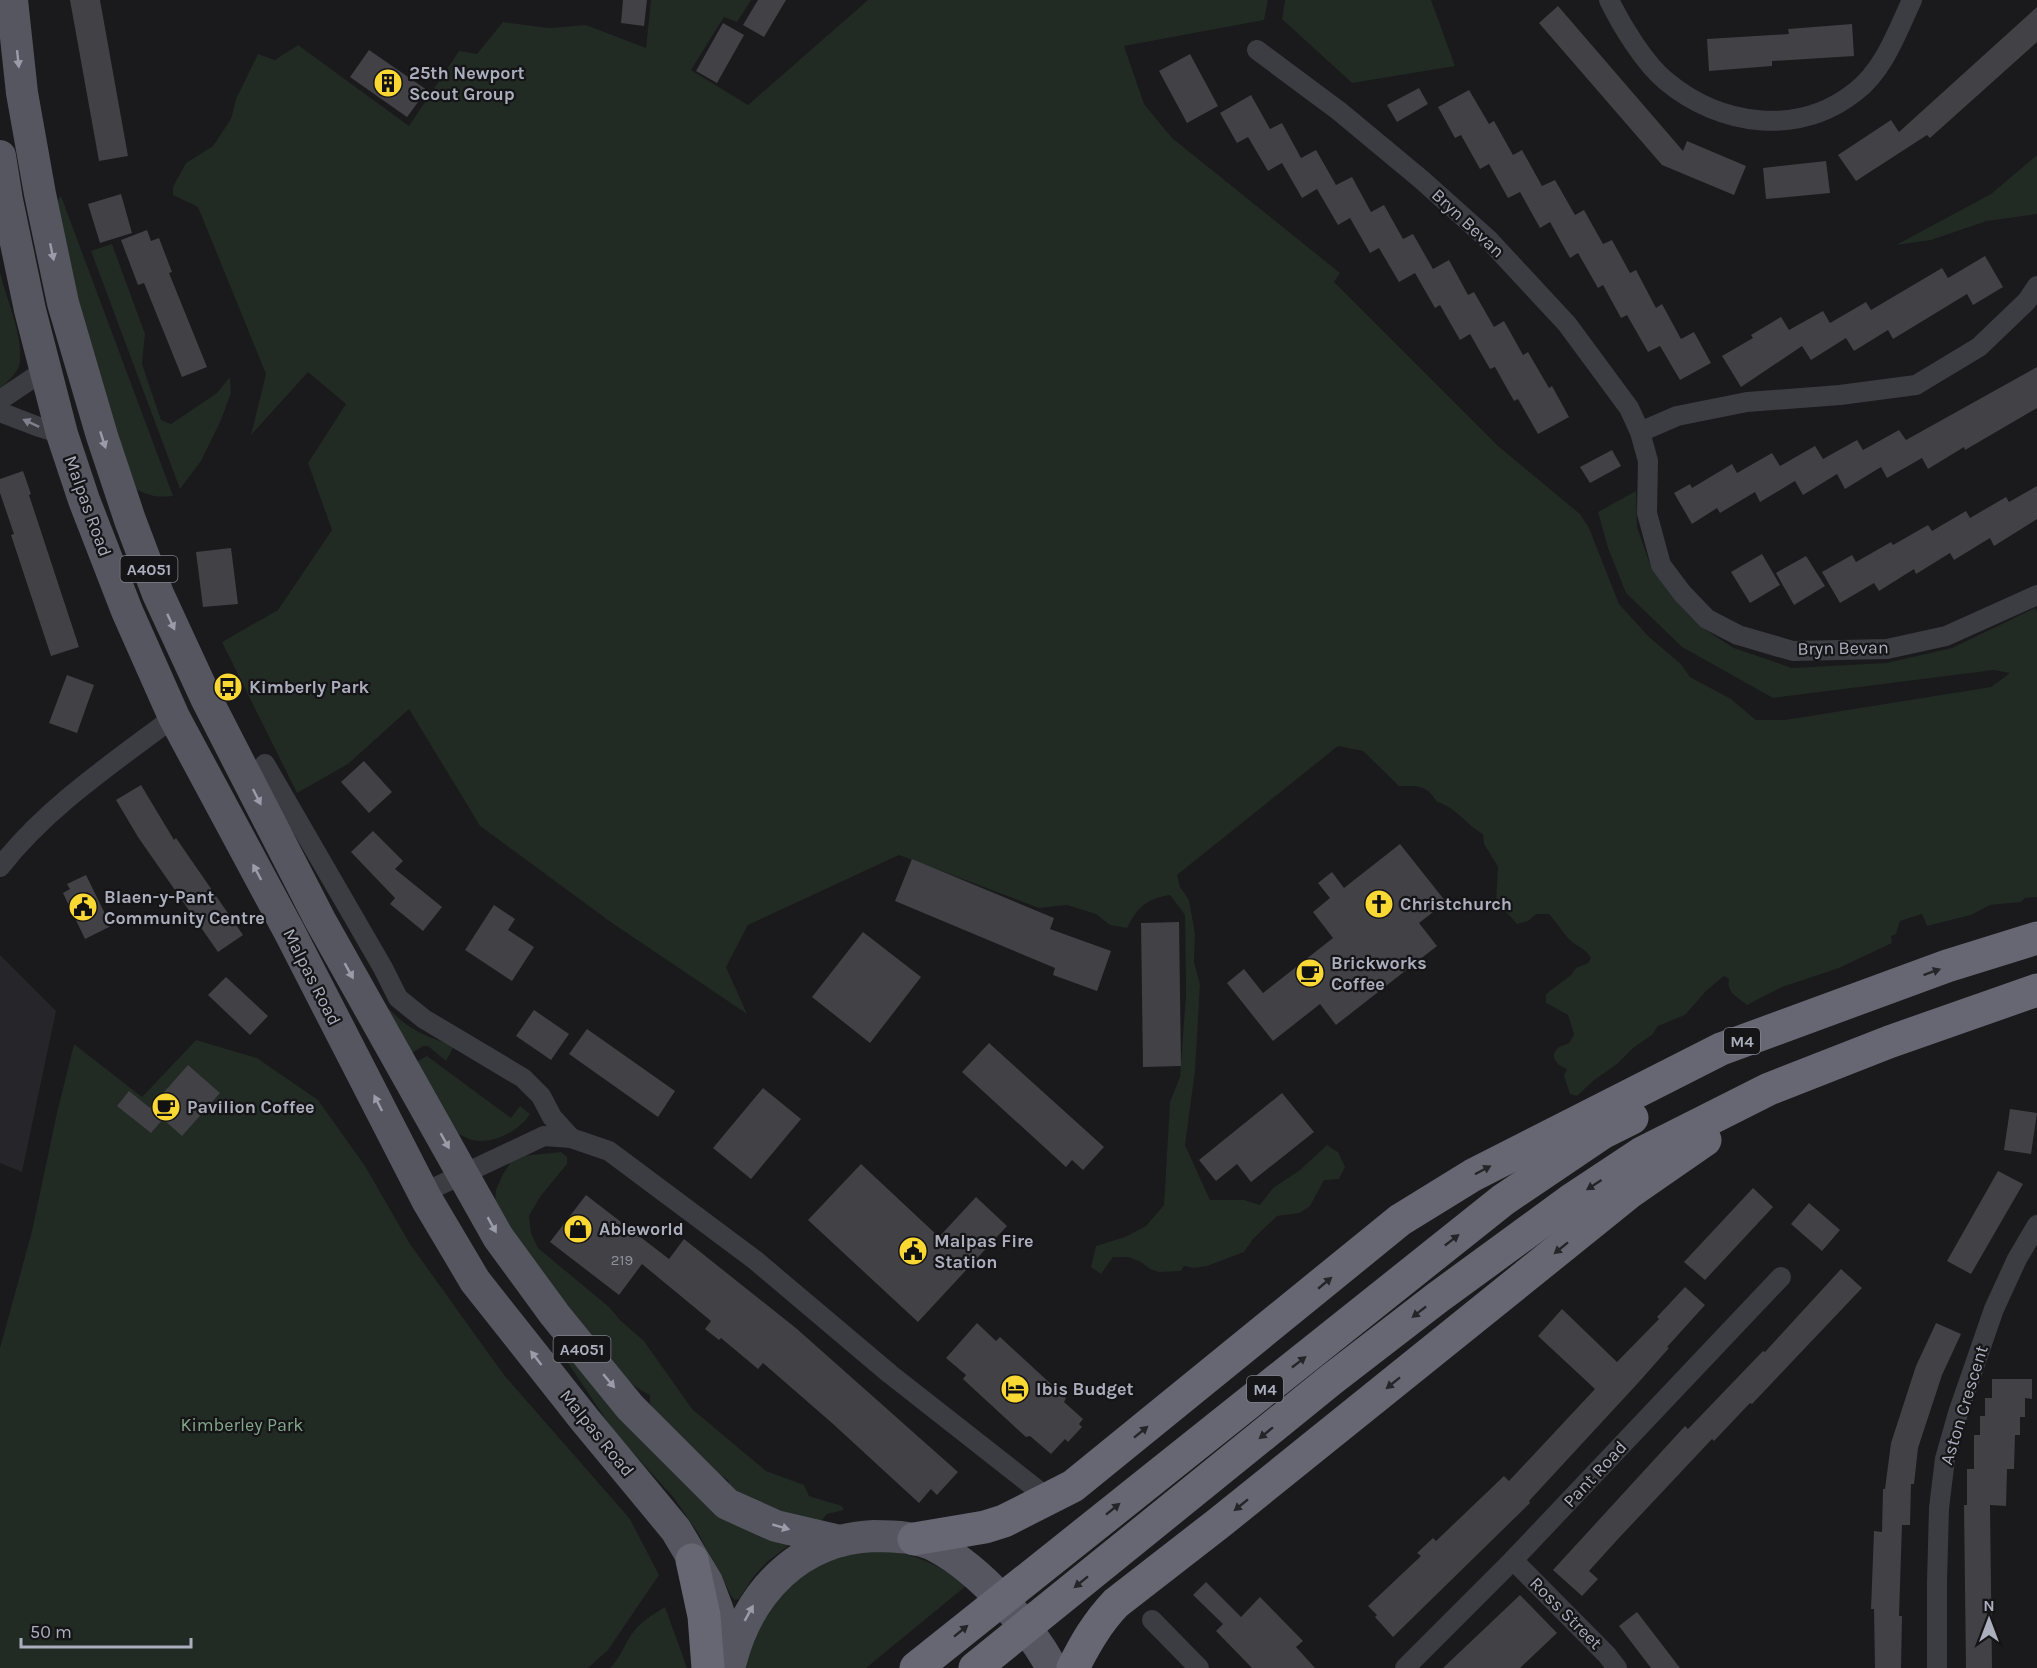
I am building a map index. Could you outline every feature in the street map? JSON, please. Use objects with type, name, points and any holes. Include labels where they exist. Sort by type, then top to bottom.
[{"type":"highway","name":"M4","points":[[914,1539],[985,1527],[1025,1512],[1073,1486],[1400,1220],[1473,1175],[1617,1113],[1877,992],[1947,966],[2037,938]]},
{"type":"highway","name":"M4","points":[[975,1668],[1324,1386],[1437,1298],[1570,1200],[1650,1163],[1769,1089],[1889,1042],[2037,990]]},
{"type":"highway","name":"M4","points":[[916,1668],[1503,1200],[1602,1133],[1617,1113]]},
{"type":"highway","name":"M4","points":[[1073,1668],[1089,1636],[1116,1603],[1219,1523],[1630,1192],[1650,1163]]},
{"type":"highway","points":[[692,1560],[704,1616],[723,1667]]},
{"type":"main road","name":"Malpas Road","points":[[12,0],[22,93],[63,303],[102,436],[130,520],[155,586],[207,700],[321,920],[498,1237],[555,1315],[630,1407],[727,1504],[776,1526],[840,1541]]},
{"type":"main road","name":"Malpas Road","points":[[0,156],[7,200],[45,370],[62,434],[84,500],[123,600],[174,717],[289,931],[423,1193],[475,1281],[676,1530],[692,1560]]},
{"type":"main road","points":[[723,1667],[746,1617],[771,1582],[787,1567],[813,1552],[840,1541],[884,1536],[914,1539],[936,1546],[977,1576],[1022,1622],[1052,1668]]},
{"type":"street","points":[[1609,0],[1619,22],[1641,52],[1665,80],[1683,93],[1701,105],[1743,118],[1784,121],[1824,112],[1857,91],[1882,62],[1912,0]]},
{"type":"street","name":"Bryn Bevan","points":[[1257,50],[1347,118],[1422,180],[1489,240],[1567,324],[1629,408],[1640,432],[1648,461],[1647,513],[1661,566],[1682,593],[1707,619],[1738,635],[1793,651],[1887,649],[1946,636],[2037,595]]},
{"type":"street","points":[[1640,432],[1677,416],[1747,402],[1840,395],[1916,385],[1979,347],[2027,301],[2037,286]]},
{"type":"street","points":[[0,400],[45,370]]},
{"type":"street","points":[[0,411],[62,434]]},
{"type":"street","points":[[0,867],[16,846],[57,808],[174,717]]},
{"type":"street","points":[[265,765],[383,968],[398,998],[424,1019],[523,1078],[541,1095],[552,1117],[571,1138]]},
{"type":"street","points":[[423,1193],[544,1136],[571,1138],[609,1151],[723,1235],[890,1374],[1039,1491]]},
{"type":"street","name":"Aston Crescent","points":[[1937,1668],[1938,1529],[1945,1459],[1958,1413],[1994,1309],[2017,1259],[2037,1225]]},
{"type":"street","name":"Pant Road","points":[[1405,1668],[1513,1560],[1781,1277]]},
{"type":"street","name":"Ross Street","points":[[1513,1560],[1607,1655],[1617,1668]]},
{"type":"street","points":[[1152,1620],[1199,1668]]},
{"type":"shaded area","points":[[0,955],[56,1011],[22,1172],[0,1163]]},
{"type":"green space","points":[[651,0],[751,0],[737,22],[724,17],[691,70],[748,105],[868,0],[1268,0],[1264,20],[1124,46],[1144,104],[1172,138],[1340,273],[1334,282],[1498,446],[1580,514],[1589,528],[1619,604],[1649,637],[1681,664],[1690,677],[1731,699],[1756,720],[1785,720],[1991,687],[2010,673],[1994,670],[1773,698],[1682,647],[1626,593],[1608,548],[1598,512],[1636,491],[1637,527],[1650,564],[1659,578],[1704,629],[1734,648],[1792,668],[1886,663],[1952,648],[2035,608],[2037,612],[2037,897],[2025,898],[2021,902],[1990,905],[1971,915],[1927,926],[1922,914],[1900,921],[1896,934],[1891,936],[1892,943],[1839,968],[1782,987],[1747,1005],[1731,991],[1729,979],[1724,976],[1706,991],[1685,1015],[1658,1026],[1652,1035],[1633,1048],[1577,1096],[1570,1094],[1564,1076],[1567,1069],[1560,1066],[1554,1057],[1556,1050],[1569,1043],[1574,1034],[1568,1015],[1546,1003],[1546,994],[1571,975],[1576,968],[1588,963],[1591,958],[1589,954],[1570,941],[1549,914],[1536,914],[1528,921],[1517,924],[1496,901],[1498,867],[1484,844],[1483,834],[1450,808],[1437,802],[1425,789],[1416,786],[1399,786],[1363,751],[1338,746],[1177,875],[1180,887],[1189,900],[1195,934],[1194,962],[1200,984],[1195,1071],[1185,1145],[1210,1200],[1244,1200],[1260,1205],[1273,1188],[1300,1170],[1327,1145],[1338,1152],[1345,1167],[1339,1179],[1324,1180],[1310,1206],[1300,1213],[1277,1216],[1253,1239],[1244,1252],[1207,1266],[1194,1268],[1184,1266],[1181,1271],[1159,1272],[1128,1257],[1113,1257],[1101,1274],[1091,1267],[1096,1246],[1125,1237],[1146,1226],[1164,1205],[1170,1102],[1180,1077],[1186,994],[1185,915],[1170,895],[1144,905],[1127,928],[1110,925],[1096,914],[1067,905],[1039,908],[899,855],[748,925],[726,967],[747,1014],[612,923],[480,826],[409,709],[348,764],[297,793],[222,642],[278,610],[332,530],[308,463],[346,404],[308,372],[251,435],[266,374],[198,207],[173,195],[173,187],[186,163],[213,146],[231,119],[236,99],[258,54],[275,60],[298,45],[409,126],[459,51],[477,54],[503,22],[549,28],[586,25],[646,48]]},
{"type":"green space","points":[[1285,0],[1431,0],[1455,66],[1352,83],[1282,19]]},
{"type":"green space","points":[[2037,155],[2037,214],[1987,221],[1931,240],[1896,245],[1991,194]]},
{"type":"green space","points":[[61,196],[173,496],[154,496],[136,489],[106,412],[54,205]]},
{"type":"green space","points":[[112,244],[145,334],[142,364],[161,420],[171,424],[217,393],[230,377],[231,393],[221,420],[201,461],[180,489],[91,251]]},
{"type":"green space","points":[[0,272],[17,328],[20,362],[10,380],[0,388]]},
{"type":"green space","points":[[389,1009],[404,1023],[419,1032],[454,1046],[446,1061],[428,1046],[423,1046],[409,1055],[386,1013]]},
{"type":"green space","name":"Kimberley Park","points":[[196,1040],[257,1058],[318,1100],[365,1166],[410,1244],[504,1375],[630,1519],[659,1575],[608,1650],[588,1668],[0,1668],[0,1348],[32,1231],[74,1044],[142,1097]]},
{"type":"green space","points":[[427,1056],[511,1118],[520,1106],[530,1114],[521,1125],[495,1139],[477,1141],[460,1135],[454,1131],[412,1064]]},
{"type":"green space","points":[[561,1152],[567,1157],[567,1164],[540,1197],[529,1216],[531,1233],[538,1248],[609,1307],[644,1341],[692,1409],[766,1471],[804,1485],[809,1496],[842,1506],[844,1510],[827,1514],[822,1520],[803,1520],[738,1497],[730,1487],[728,1480],[713,1470],[656,1413],[650,1403],[650,1395],[622,1376],[612,1365],[605,1349],[594,1344],[516,1239],[495,1203],[496,1190],[511,1162],[522,1156]]},
{"type":"green space","points":[[568,1354],[788,1546],[767,1562],[754,1576],[739,1599],[735,1600],[732,1597],[698,1533],[674,1498],[615,1433],[564,1357]]},
{"type":"green space","points":[[891,1550],[931,1564],[949,1573],[966,1586],[866,1668],[745,1668],[748,1649],[765,1610],[810,1567],[849,1552]]},
{"type":"green space","points":[[665,1607],[687,1668],[610,1668],[635,1630]]},
{"type":"building","points":[[70,0],[100,0],[128,156],[99,161]]},
{"type":"building","points":[[623,0],[647,0],[644,26],[621,23]]},
{"type":"building","points":[[758,0],[786,0],[764,37],[743,25]]},
{"type":"building","points":[[1558,6],[1683,151],[1687,141],[1746,166],[1734,195],[1662,165],[1539,23]]},
{"type":"building","points":[[2037,7],[2037,42],[1930,138],[1927,135],[1856,181],[1838,155],[1891,120],[1899,132]]},
{"type":"building","points":[[723,23],[744,35],[717,83],[696,71]]},
{"type":"building","points":[[1852,24],[1854,56],[1772,61],[1772,66],[1709,71],[1707,39],[1789,34],[1788,29]]},
{"type":"building","name":"25th Newport Scout Group","points":[[369,50],[427,90],[407,117],[350,77]]},
{"type":"building","points":[[1190,54],[1218,106],[1187,123],[1159,71]]},
{"type":"building","points":[[1419,88],[1428,104],[1397,122],[1387,105]]},
{"type":"building","points":[[1469,90],[1489,124],[1494,121],[1513,155],[1522,150],[1542,186],[1555,180],[1575,215],[1584,210],[1603,244],[1612,240],[1630,273],[1636,270],[1656,308],[1662,304],[1681,339],[1694,332],[1711,363],[1680,380],[1660,346],[1648,352],[1627,315],[1621,318],[1603,285],[1598,288],[1578,253],[1570,258],[1550,222],[1540,228],[1520,192],[1508,198],[1489,164],[1480,169],[1461,135],[1455,138],[1438,107]]},
{"type":"building","points":[[1251,95],[1270,129],[1282,123],[1301,158],[1316,150],[1336,185],[1352,177],[1371,212],[1384,205],[1403,239],[1413,234],[1433,269],[1449,260],[1468,295],[1474,292],[1494,327],[1504,321],[1523,355],[1528,352],[1549,388],[1552,386],[1569,417],[1538,434],[1518,399],[1514,401],[1495,367],[1490,369],[1470,334],[1460,340],[1440,305],[1435,308],[1415,273],[1399,282],[1379,248],[1370,253],[1350,218],[1338,225],[1317,189],[1302,198],[1282,163],[1268,171],[1248,137],[1237,143],[1220,113]]},
{"type":"building","points":[[1826,161],[1830,193],[1766,199],[1763,168]]},
{"type":"building","points":[[121,194],[132,233],[100,243],[88,204]]},
{"type":"building","points":[[147,230],[151,241],[159,238],[172,272],[169,273],[207,367],[182,377],[144,283],[138,285],[121,240]]},
{"type":"building","points":[[1985,256],[2003,287],[1973,305],[1967,294],[1893,339],[1888,330],[1854,351],[1846,338],[1811,360],[1802,346],[1741,387],[1722,356],[1753,338],[1751,335],[1781,317],[1789,330],[1823,311],[1830,323],[1866,302],[1871,310],[1942,268],[1948,278]]},
{"type":"building","points":[[2037,367],[2037,408],[1928,469],[1922,458],[1887,478],[1881,467],[1845,489],[1837,474],[1803,495],[1795,481],[1760,502],[1755,492],[1720,513],[1717,508],[1692,524],[1674,493],[1690,484],[1692,488],[1732,464],[1737,473],[1772,453],[1780,466],[1815,446],[1823,459],[1857,440],[1863,450],[1899,430],[1906,440]]},
{"type":"building","points":[[1612,450],[1621,466],[1590,483],[1580,467]]},
{"type":"building","points":[[23,471],[79,647],[51,656],[11,535],[14,534],[0,493],[0,479]]},
{"type":"building","points":[[2037,486],[2037,519],[1994,546],[1990,538],[1954,560],[1950,553],[1916,574],[1914,569],[1879,591],[1874,583],[1840,603],[1822,572],[1852,555],[1856,562],[1928,525],[1932,531],[1966,511],[1970,518],[2006,497],[2009,502]]},
{"type":"building","points":[[231,548],[238,604],[203,607],[196,552]]},
{"type":"building","points":[[1762,554],[1780,585],[1750,603],[1731,572]]},
{"type":"building","points":[[1806,556],[1825,586],[1794,605],[1776,573]]},
{"type":"building","points":[[67,675],[94,685],[77,733],[49,723]]},
{"type":"building","points":[[364,761],[392,792],[369,813],[341,782]]},
{"type":"building","points":[[141,785],[174,840],[176,838],[243,935],[218,952],[138,837],[116,800]]},
{"type":"building","points":[[373,831],[403,861],[395,869],[442,907],[423,931],[390,904],[395,898],[351,852]]},
{"type":"building","points":[[1400,844],[1446,902],[1419,923],[1437,946],[1336,1025],[1320,1004],[1273,1041],[1227,983],[1244,969],[1263,993],[1333,938],[1313,912],[1330,898],[1318,883],[1332,872],[1344,888]]},
{"type":"building","points":[[912,859],[1054,918],[1050,929],[1111,951],[1097,991],[1053,975],[1055,968],[895,901]]},
{"type":"building","points":[[86,875],[111,926],[85,939],[63,893],[70,889],[67,884]]},
{"type":"building","points":[[494,905],[515,919],[508,930],[534,947],[512,981],[465,950]]},
{"type":"building","points":[[1179,922],[1181,1066],[1143,1067],[1141,923]]},
{"type":"building","points":[[863,932],[921,977],[870,1043],[812,997]]},
{"type":"building","points":[[226,977],[268,1016],[250,1035],[208,995]]},
{"type":"building","points":[[534,1010],[569,1034],[551,1060],[516,1036]]},
{"type":"building","points":[[587,1029],[675,1091],[658,1117],[569,1054]]},
{"type":"building","points":[[989,1043],[1104,1147],[1083,1170],[1072,1160],[1066,1167],[962,1072]]},
{"type":"building","points":[[188,1065],[220,1093],[182,1136],[163,1119],[151,1133],[117,1106],[129,1091],[150,1108]]},
{"type":"building","points":[[763,1088],[801,1119],[751,1179],[713,1148]]},
{"type":"building","points":[[1282,1093],[1314,1132],[1251,1182],[1237,1164],[1216,1181],[1199,1160]]},
{"type":"building","points":[[2010,1109],[2037,1113],[2031,1154],[2004,1150]]},
{"type":"building","name":"Malpas Fire Station","points":[[861,1164],[939,1237],[976,1197],[1007,1226],[918,1322],[808,1220]]},
{"type":"building","points":[[1998,1171],[2023,1184],[1971,1274],[1947,1261]]},
{"type":"building","points":[[1753,1188],[1773,1207],[1705,1280],[1684,1262]]},
{"type":"building","points":[[586,1195],[669,1259],[684,1239],[797,1329],[958,1472],[937,1495],[931,1489],[919,1503],[763,1363],[758,1369],[721,1338],[719,1340],[705,1329],[711,1321],[642,1264],[619,1295],[550,1242]]},
{"type":"building","points":[[1809,1203],[1840,1230],[1822,1251],[1791,1224]]},
{"type":"building","points":[[1841,1269],[1862,1288],[1752,1404],[1750,1403],[1714,1441],[1712,1439],[1618,1539],[1589,1571],[1598,1579],[1582,1596],[1553,1570],[1685,1426],[1688,1429],[1763,1351],[1765,1352]]},
{"type":"building","points":[[1685,1287],[1705,1305],[1638,1383],[1529,1501],[1530,1503],[1393,1637],[1368,1606],[1421,1556],[1417,1553],[1433,1538],[1436,1541],[1504,1476],[1509,1481],[1595,1389],[1538,1336],[1562,1309],[1617,1362],[1659,1319],[1657,1317]]},
{"type":"building","name":"Ibis Budget","points":[[977,1323],[996,1341],[1000,1337],[1066,1398],[1064,1402],[1083,1419],[1079,1424],[1082,1427],[1068,1442],[1065,1439],[1051,1454],[1030,1436],[1026,1437],[1015,1427],[963,1379],[966,1375],[946,1358]]},
{"type":"building","points":[[1936,1323],[1961,1334],[1942,1375],[1918,1448],[1914,1484],[1911,1484],[1910,1525],[1902,1525],[1899,1616],[1902,1616],[1901,1668],[1875,1668],[1874,1609],[1871,1609],[1874,1531],[1882,1532],[1883,1489],[1885,1489],[1891,1443],[1916,1366]]},
{"type":"building","points":[[1992,1379],[2032,1379],[2032,1399],[2025,1398],[2025,1417],[2020,1417],[2020,1435],[2015,1435],[2014,1469],[2007,1469],[2006,1506],[1990,1505],[1992,1668],[1966,1668],[1964,1505],[1967,1505],[1967,1469],[1974,1469],[1974,1435],[1980,1435],[1980,1416],[1985,1416],[1985,1398],[1992,1398]]},
{"type":"building","points":[[1206,1582],[1241,1617],[1260,1597],[1303,1641],[1296,1647],[1315,1668],[1252,1668],[1216,1631],[1223,1624],[1193,1595]]},
{"type":"building","points":[[1520,1595],[1557,1633],[1520,1668],[1443,1668]]},
{"type":"building","points":[[1637,1612],[1680,1668],[1651,1668],[1619,1626]]},
{"type":"place","name":"25th Newport Scout Group","points":[[388,83]]},
{"type":"place","name":"Kimberly Park","points":[[228,687]]},
{"type":"place","name":"Christchurch","points":[[1379,904]]},
{"type":"place","name":"Blaen-y-Pant Community Centre","points":[[83,907]]},
{"type":"place","name":"Brickworks Coffee","points":[[1310,973]]},
{"type":"place","name":"Pavilion Coffee","points":[[166,1107]]},
{"type":"place","name":"Ableworld","points":[[578,1229]]},
{"type":"place","name":"Malpas Fire Station","points":[[913,1251]]},
{"type":"place","name":"Ibis Budget","points":[[1015,1389]]}]
